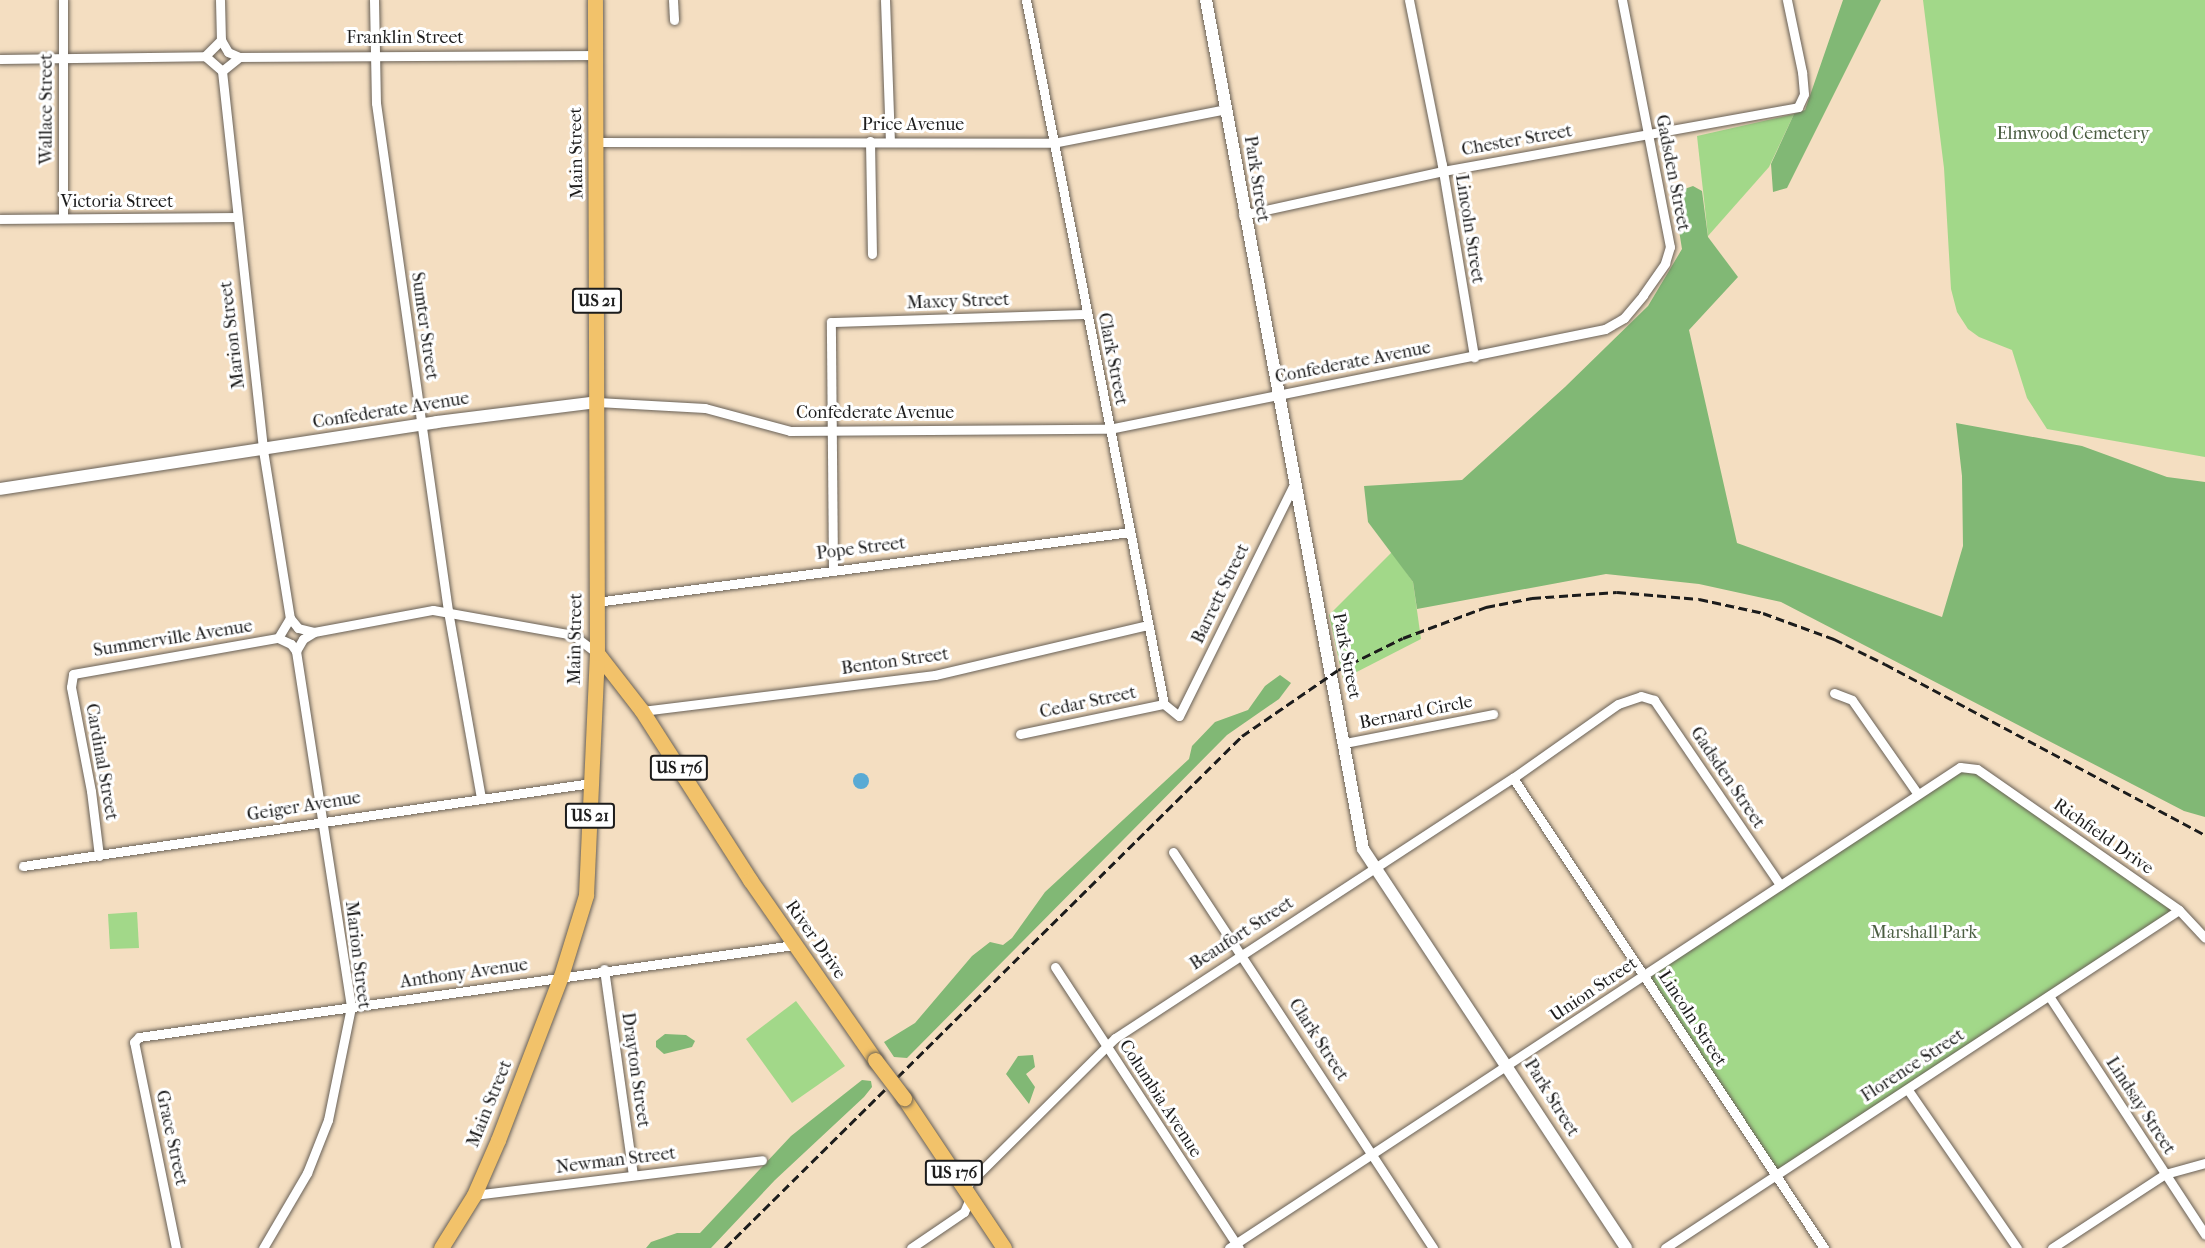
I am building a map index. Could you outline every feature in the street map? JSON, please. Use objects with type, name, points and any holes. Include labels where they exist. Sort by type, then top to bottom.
[{"type":"main road","name":"Main Street","points":[[441,1248],[474,1195],[561,976],[586,895],[597,653],[595,0]]},
{"type":"main road","name":"River Drive","points":[[597,653],[642,711],[794,945],[904,1098],[1004,1248]]},
{"type":"street","name":"Wallace Street","points":[[63,0],[63,218]]},
{"type":"street","points":[[0,59],[63,60],[205,56],[222,71],[238,57],[228,51],[221,40],[220,0]]},
{"type":"street","name":"Sumter Street","points":[[374,0],[376,103],[448,611],[481,798]]},
{"type":"street","points":[[673,0],[674,20]]},
{"type":"street","points":[[885,0],[890,141]]},
{"type":"street","name":"Clark Street","points":[[1026,0],[1164,704]]},
{"type":"street","name":"Park Street","points":[[1206,0],[1293,486],[1345,743],[1363,849],[1372,868],[1509,1066],[1626,1248]]},
{"type":"street","name":"Lincoln Street","points":[[1409,0],[1443,171],[1474,357]]},
{"type":"street","name":"Gadsden Street","points":[[1605,329],[1624,318],[1643,295],[1665,263],[1670,247],[1622,0]]},
{"type":"street","name":"Chester Street","points":[[1243,215],[1443,171],[1798,107],[1804,94],[1802,72],[1787,0]]},
{"type":"street","points":[[205,56],[221,40]]},
{"type":"street","name":"Franklin Street","points":[[238,57],[375,54],[595,55]]},
{"type":"street","name":"Marion Street","points":[[222,71],[235,218],[263,450],[290,618]]},
{"type":"street","name":"Price Avenue","points":[[597,142],[1053,143],[1226,109]]},
{"type":"street","points":[[870,141],[872,254]]},
{"type":"street","name":"Victoria Street","points":[[0,219],[235,218]]},
{"type":"street","name":"Maxcy Street","points":[[834,433],[831,322],[1087,314]]},
{"type":"street","name":"Confederate Avenue","points":[[0,489],[572,403],[597,402],[705,408],[780,430],[834,433],[1109,429],[1278,397],[1605,329]]},
{"type":"street","points":[[833,569],[834,433]]},
{"type":"street","name":"Barrett Street","points":[[1164,704],[1179,716],[1293,486]]},
{"type":"street","name":"Pope Street","points":[[596,602],[833,569],[1130,532]]},
{"type":"street","points":[[314,632],[298,628],[290,618],[278,638],[296,651],[303,639],[314,632],[433,610],[573,635],[597,653]]},
{"type":"street","name":"Benton Street","points":[[642,711],[935,675],[1148,625]]},
{"type":"street","name":"Summerville Avenue","points":[[74,674],[278,638]]},
{"type":"street","name":"Marion Street","points":[[263,1248],[308,1173],[328,1120],[351,1007],[296,651]]},
{"type":"street","name":"Cardinal Street","points":[[74,674],[71,687],[91,791],[99,856]]},
{"type":"street","points":[[1834,693],[1852,700],[1917,793]]},
{"type":"street","name":"Gadsden Street","points":[[1641,696],[1654,700],[1780,885]]},
{"type":"street","name":"Beaufort Street","points":[[964,1188],[1106,1046],[1242,952],[1513,778],[1618,704],[1641,696]]},
{"type":"street","name":"Cedar Street","points":[[1020,734],[1164,704]]},
{"type":"street","name":"Bernard Circle","points":[[1345,743],[1493,714]]},
{"type":"street","name":"Union Street","points":[[1234,1246],[1644,977],[1917,793],[1960,767],[1977,769]]},
{"type":"street","name":"Richfield Drive","points":[[1977,769],[2180,910],[2205,938]]},
{"type":"street","name":"Lincoln Street","points":[[1513,778],[1824,1248]]},
{"type":"street","name":"Geiger Avenue","points":[[23,866],[591,783]]},
{"type":"street","name":"Clark Street","points":[[1173,852],[1242,952],[1433,1248]]},
{"type":"street","name":"Florence Street","points":[[1665,1248],[2180,910]]},
{"type":"street","name":"Anthony Avenue","points":[[139,1036],[604,969],[794,945]]},
{"type":"street","name":"Columbia Avenue","points":[[1055,967],[1234,1246]]},
{"type":"street","name":"Drayton Street","points":[[604,969],[633,1175]]},
{"type":"street","name":"Lindsay Street","points":[[2049,996],[2205,1234]]},
{"type":"street","name":"Grace Street","points":[[139,1036],[134,1042],[176,1248]]},
{"type":"street","points":[[1908,1090],[2017,1248]]},
{"type":"street","name":"Newman Street","points":[[474,1195],[762,1160]]},
{"type":"street","points":[[2052,1248],[2164,1174],[2205,1163]]},
{"type":"street","points":[[911,1248],[964,1212],[969,1201],[964,1188]]},
{"type":"green space","points":[[1843,0],[1881,0],[1787,188],[1773,192],[1771,164],[1794,114],[1805,110]]},
{"type":"green space","name":"Elmwood Cemetery","points":[[1923,0],[2205,0],[2205,457],[2047,429],[2027,398],[2012,350],[1979,337],[1968,329],[1957,312],[1951,289],[1944,168]]},
{"type":"green space","points":[[1794,114],[1769,167],[1708,236],[1697,136]]},
{"type":"green space","points":[[1693,186],[1702,191],[1708,237],[1738,277],[1689,330],[1737,543],[1942,617],[1963,546],[1962,476],[1956,423],[2082,446],[2167,477],[2205,482],[2205,817],[2184,811],[1781,602],[1699,584],[1606,574],[1417,609],[1413,582],[1368,522],[1364,486],[1462,480],[1565,387],[1648,306],[1682,249],[1673,193]]},
{"type":"green space","points":[[1392,552],[1413,582],[1421,639],[1343,679],[1329,615]]},
{"type":"green space","points":[[1280,675],[1291,683],[1279,699],[1227,735],[907,1058],[894,1057],[884,1042],[915,1023],[972,956],[990,942],[1003,945],[1012,938],[1045,892],[1189,759],[1192,746],[1215,722],[1248,710],[1265,686]]},
{"type":"green space","name":"Marshall Park","points":[[1969,766],[2179,910],[1775,1175],[1644,977]]},
{"type":"green space","points":[[137,912],[139,948],[110,949],[108,914]]},
{"type":"green space","points":[[796,1001],[845,1066],[792,1103],[746,1039]]},
{"type":"green space","points":[[665,1034],[686,1035],[695,1041],[692,1047],[664,1054],[656,1047],[656,1041]]},
{"type":"green space","points":[[1033,1055],[1035,1067],[1026,1074],[1035,1087],[1029,1104],[1006,1074],[1018,1056]]},
{"type":"green space","points":[[862,1080],[871,1081],[872,1087],[864,1097],[775,1180],[711,1248],[646,1248],[651,1242],[677,1233],[700,1233],[791,1136]]},
{"type":"water","points":[[861,773],[867,775],[869,781],[867,787],[861,789],[855,787],[853,781],[855,775]]},
{"type":"railway","points":[[725,1248],[1242,736],[1338,670],[1403,638],[1486,607],[1532,598],[1617,592],[1699,599],[1763,613],[1834,639],[1885,664],[2205,835]]}]
